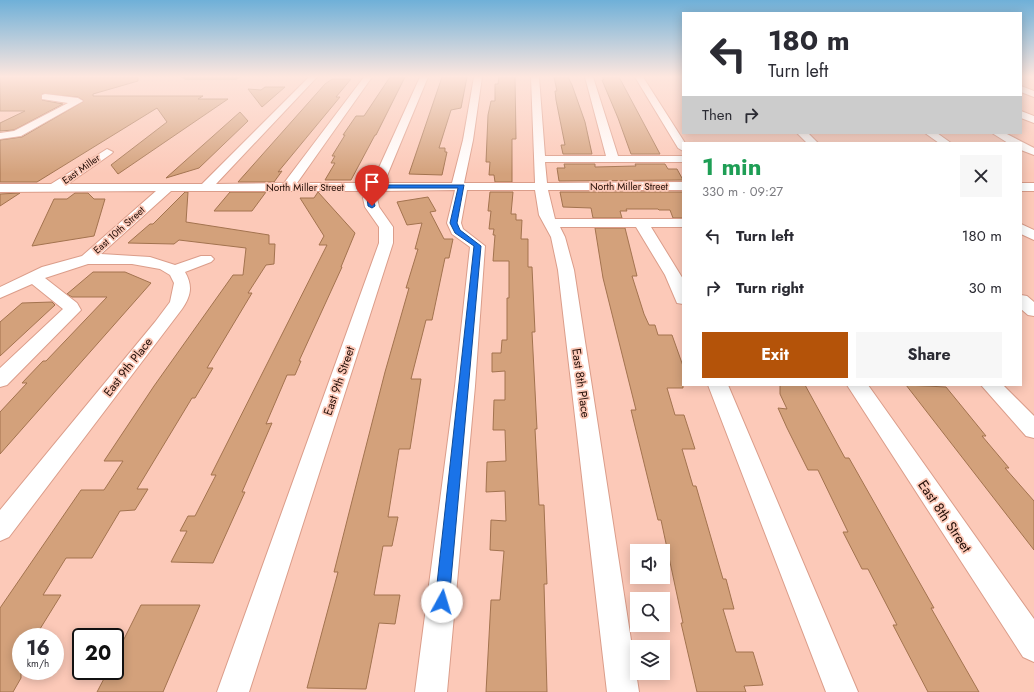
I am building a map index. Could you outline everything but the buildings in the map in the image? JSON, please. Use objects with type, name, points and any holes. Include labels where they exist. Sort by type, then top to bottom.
[{"type":"street","points":[[0,136],[17,134],[61,109]]},
{"type":"street","points":[[206,187],[282,109]]},
{"type":"street","points":[[288,187],[345,109]]},
{"type":"street","name":"East 9th Street","points":[[233,692],[386,243],[386,227],[372,206],[370,198],[377,186],[410,109]]},
{"type":"street","points":[[431,692],[465,386],[478,246],[457,232],[454,223],[473,109]]},
{"type":"street","name":"East 8th Place","points":[[537,109],[541,186],[546,215],[558,237],[566,270],[623,692]]},
{"type":"street","points":[[598,109],[613,159]]},
{"type":"street","points":[[659,109],[682,146]]},
{"type":"street","points":[[803,134],[812,142]]},
{"type":"street","points":[[932,134],[944,142]]},
{"type":"street","points":[[999,134],[1014,142]]},
{"type":"street","points":[[1022,146],[1034,152]]},
{"type":"street","name":"East Miller","points":[[55,188],[107,152]]},
{"type":"street","points":[[539,159],[682,159]]},
{"type":"street","name":"North Miller Street","points":[[0,188],[682,186]]},
{"type":"street","name":"East 10th Street","points":[[0,293],[41,269],[87,259],[168,187]]},
{"type":"street","points":[[1022,187],[1034,187]]},
{"type":"street","points":[[550,223],[682,223]]},
{"type":"street","points":[[641,223],[673,275],[682,297]]},
{"type":"street","points":[[87,259],[147,260],[163,264],[176,270],[206,259]]},
{"type":"street","points":[[0,380],[72,310],[41,269]]},
{"type":"street","name":"East 9th Place","points":[[0,529],[156,333],[180,298],[182,284],[176,270]]},
{"type":"street","points":[[1022,301],[1034,311]]},
{"type":"street","points":[[718,386],[842,692]]},
{"type":"street","name":"East 8th Street","points":[[858,386],[1034,646]]},
{"type":"street","points":[[992,386],[1034,430]]},
{"type":"route","points":[[372,206],[370,198],[377,186],[462,186],[454,223],[457,232],[478,246],[442,602]]}]
